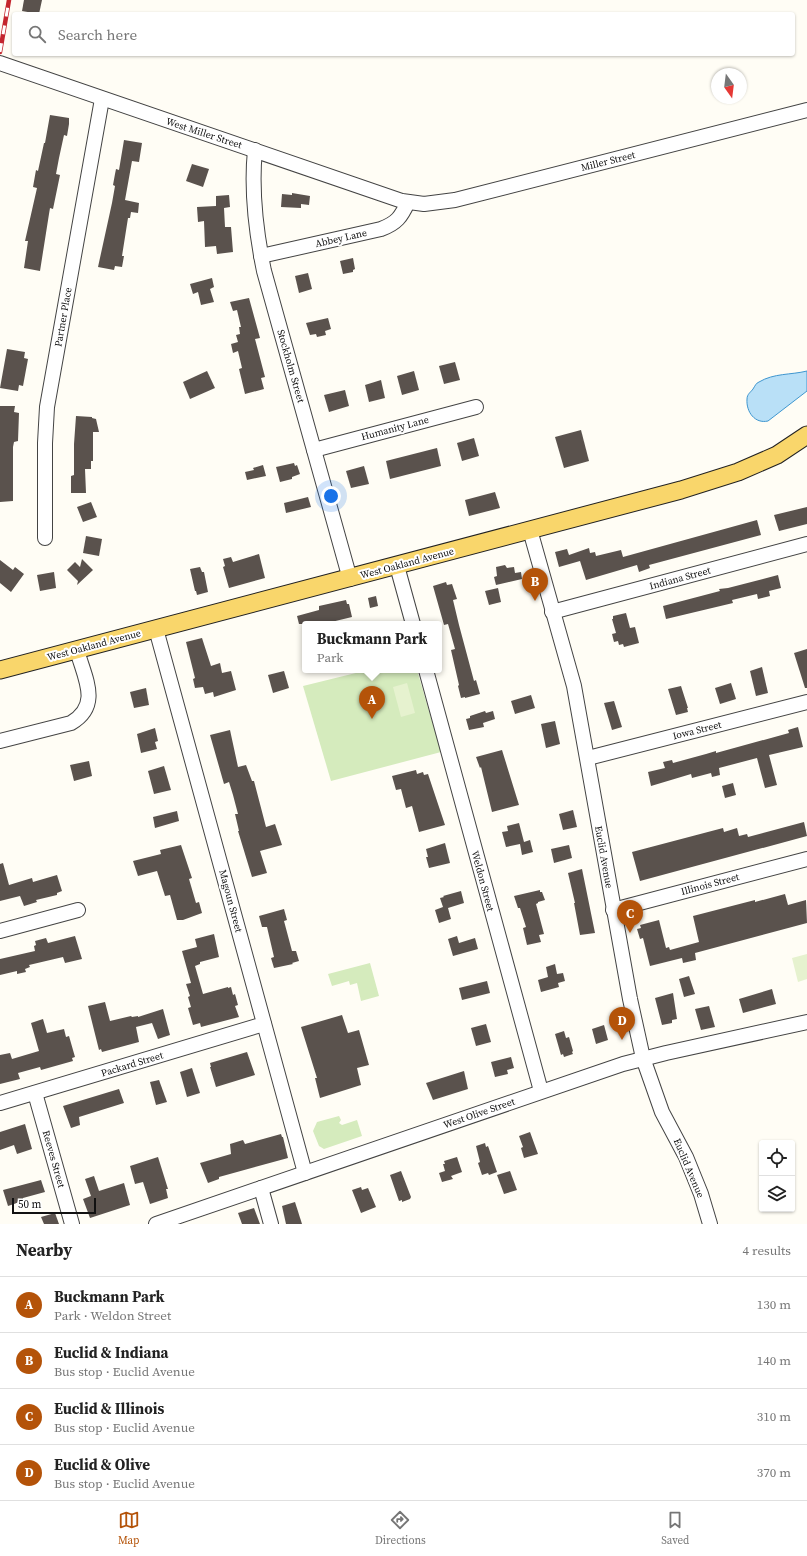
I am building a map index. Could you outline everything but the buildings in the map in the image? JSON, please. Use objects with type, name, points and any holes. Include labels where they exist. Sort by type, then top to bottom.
[{"type":"main road","name":"West Oakland Avenue","points":[[0,670],[350,579],[681,490],[738,472],[777,455],[807,435]]},
{"type":"street","name":"West Miller Street","points":[[0,63],[408,202]]},
{"type":"street","name":"Partner Place","points":[[45,538],[44,443],[47,407],[102,99]]},
{"type":"street","name":"Miller Street","points":[[408,202],[424,204],[455,200],[807,110]]},
{"type":"street","name":"Stockholm Street","points":[[255,150],[253,167],[261,256],[350,579]]},
{"type":"street","name":"Abbey Lane","points":[[261,256],[381,229],[398,219],[402,215],[408,202]]},
{"type":"street","name":"Humanity Lane","points":[[314,450],[476,407]]},
{"type":"street","name":"Euclid Avenue","points":[[530,530],[574,686],[588,758],[613,910],[630,1000],[644,1058],[662,1112],[686,1157],[701,1194],[710,1224]]},
{"type":"street","name":"Indiana Street","points":[[552,612],[807,544]]},
{"type":"street","points":[[397,566],[412,621]]},
{"type":"street","name":"Magoun Street","points":[[156,629],[305,1173]]},
{"type":"street","points":[[0,741],[71,723],[78,719],[84,712],[90,695],[77,650]]},
{"type":"street","name":"Weldon Street","points":[[427,673],[541,1091]]},
{"type":"street","name":"Iowa Street","points":[[588,758],[807,702]]},
{"type":"street","name":"Illinois Street","points":[[613,910],[807,859]]},
{"type":"street","points":[[0,931],[78,910]]},
{"type":"street","name":"West Olive Street","points":[[156,1224],[541,1091],[644,1058],[807,1022]]},
{"type":"street","name":"Packard Street","points":[[0,1103],[264,1024]]},
{"type":"street","name":"Reeves Street","points":[[35,1093],[72,1224]]},
{"type":"street","points":[[261,1188],[271,1224]]},
{"type":"green space","points":[[356,673],[418,673],[441,752],[331,781],[303,686]]},
{"type":"green space","points":[[407,683],[415,713],[401,717],[393,687]]},
{"type":"green space","points":[[807,954],[807,979],[798,982],[792,958]]},
{"type":"green space","points":[[370,963],[379,996],[361,1001],[357,983],[350,985],[349,981],[332,986],[328,974]]},
{"type":"green space","points":[[339,1116],[341,1120],[339,1123],[342,1125],[357,1120],[362,1136],[324,1149],[319,1146],[313,1131],[317,1122]]},
{"type":"water","points":[[807,371],[807,391],[768,421],[759,421],[752,416],[748,408],[747,397],[757,383],[771,377]]},
{"type":"railway","points":[[0,52],[9,0]]},
{"type":"place","name":"Euclid & Indiana","points":[[535,601]]},
{"type":"place","name":"Buckmann Park","points":[[372,719]]},
{"type":"place","name":"Euclid & Illinois","points":[[630,933]]},
{"type":"place","name":"Euclid & Olive","points":[[622,1040]]}]
